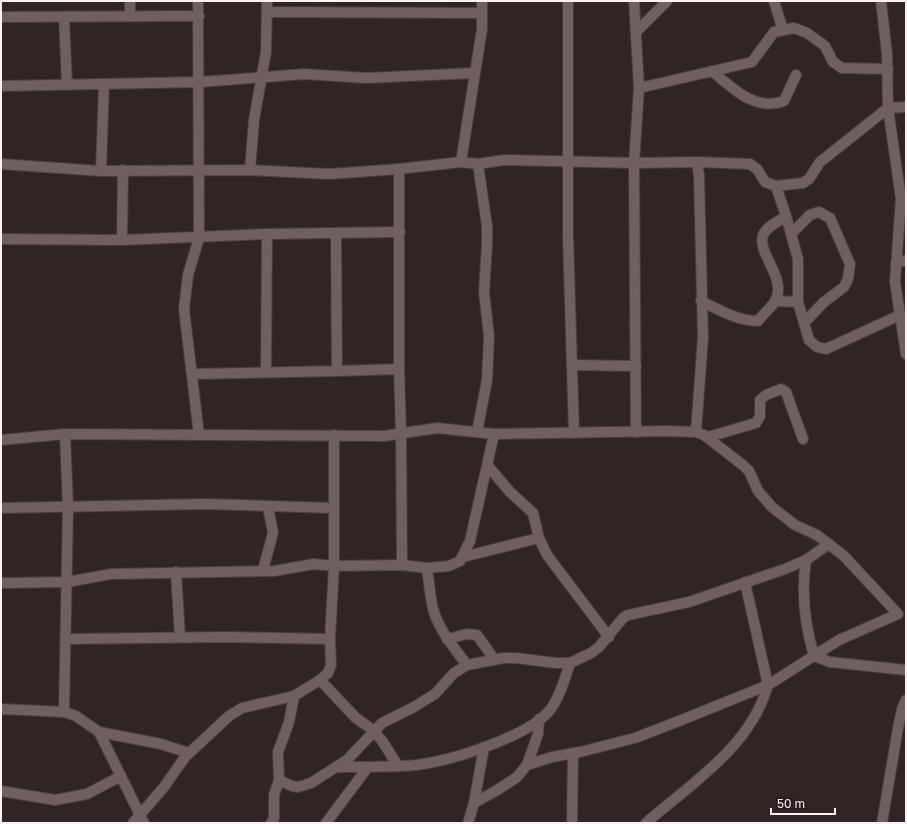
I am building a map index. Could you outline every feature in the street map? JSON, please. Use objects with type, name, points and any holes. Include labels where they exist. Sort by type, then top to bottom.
[{"type":"street","points":[[130,1],[130,16]]},
{"type":"street","points":[[198,1],[200,82],[198,171],[199,238],[188,275],[184,297],[198,435]]},
{"type":"street","points":[[250,170],[260,78],[266,52],[267,1]]},
{"type":"street","points":[[319,11],[322,1]]},
{"type":"street","points":[[461,162],[482,28],[482,1]]},
{"type":"street","points":[[568,1],[568,235],[574,433]]},
{"type":"street","points":[[634,1],[638,88],[634,163],[636,432]]},
{"type":"street","points":[[636,32],[667,1]]},
{"type":"street","points":[[774,1],[783,30]]},
{"type":"street","points":[[881,1],[888,69],[888,108],[903,200],[895,282],[900,315],[904,326],[906,354]]},
{"type":"street","points":[[267,12],[319,11],[482,13]]},
{"type":"street","points":[[1,17],[199,16]]},
{"type":"street","points":[[64,17],[67,85]]},
{"type":"street","points":[[638,88],[752,62],[774,32],[794,28],[806,33],[825,46],[834,62],[842,68],[888,69]]},
{"type":"street","points":[[712,71],[739,94],[760,103],[774,106],[784,102],[796,75]]},
{"type":"street","points":[[1,86],[200,82],[305,74],[366,78],[474,73]]},
{"type":"street","points":[[100,171],[104,84]]},
{"type":"street","points":[[1,164],[100,171],[250,170],[330,174],[399,169],[461,162],[478,164],[504,160],[634,163],[697,162],[750,164],[757,170],[765,182],[776,186],[803,183],[809,179],[820,162],[888,108],[906,107]]},
{"type":"street","points":[[696,432],[703,337],[699,176],[697,162]]},
{"type":"street","points":[[477,432],[487,380],[489,336],[484,292],[487,226],[478,164]]},
{"type":"street","points":[[399,169],[400,232],[398,369],[401,432],[402,565]]},
{"type":"street","points":[[122,240],[123,170]]},
{"type":"street","points":[[776,186],[798,259],[798,302],[809,340],[817,347],[826,349],[900,315]]},
{"type":"street","points":[[791,234],[810,215],[819,212],[830,218],[850,264],[848,279],[844,287],[824,302],[804,323]]},
{"type":"street","points":[[701,301],[722,312],[748,321],[758,321],[775,301],[778,291],[774,269],[764,250],[763,235],[768,229],[786,216]]},
{"type":"street","points":[[1,239],[122,240],[267,234],[400,232]]},
{"type":"street","points":[[336,233],[337,371]]},
{"type":"street","points":[[266,372],[267,234]]},
{"type":"street","points":[[896,263],[906,260]]},
{"type":"street","points":[[775,301],[798,302]]},
{"type":"street","points":[[572,365],[636,366]]},
{"type":"street","points":[[192,374],[398,369]]},
{"type":"street","points":[[708,437],[756,423],[760,416],[760,400],[766,395],[781,389],[786,392],[803,439]]},
{"type":"street","points":[[1,440],[65,434],[384,436],[401,432],[437,428],[494,434],[668,431],[696,432],[708,437],[744,466],[749,471],[763,498],[781,516],[795,526],[817,535],[844,556],[902,613],[846,637],[768,685],[635,738],[552,757],[527,765]]},
{"type":"street","points":[[64,712],[68,507],[65,434]]},
{"type":"street","points":[[1,582],[67,582],[78,578],[111,574],[285,570],[314,564],[334,566],[402,565],[427,568],[449,566],[463,557],[470,541],[494,434]]},
{"type":"street","points":[[139,821],[189,753],[236,711],[242,708],[294,696],[320,680],[330,670],[334,566],[334,435]]},
{"type":"street","points":[[488,466],[510,492],[532,513],[539,538],[546,555],[609,637]]},
{"type":"street","points":[[1,508],[205,504],[333,508]]},
{"type":"street","points":[[263,570],[273,533],[268,507]]},
{"type":"street","points":[[463,557],[539,538]]},
{"type":"street","points":[[279,780],[292,786],[307,785],[350,757],[373,730],[390,718],[414,707],[435,694],[454,673],[467,665],[494,659],[516,658],[556,663],[570,663],[591,653],[609,637],[623,618],[628,615],[690,602],[784,569],[806,560],[829,544]]},
{"type":"street","points":[[806,560],[804,585],[806,618],[814,656]]},
{"type":"street","points":[[427,568],[433,609],[447,639],[467,665]]},
{"type":"street","points":[[176,572],[180,638]]},
{"type":"street","points":[[646,823],[709,771],[729,750],[759,710],[768,685],[745,582]]},
{"type":"street","points":[[447,639],[467,634],[477,635],[494,659]]},
{"type":"street","points":[[66,638],[330,639]]},
{"type":"street","points":[[814,656],[830,662],[906,670]]},
{"type":"street","points":[[336,767],[416,765],[434,762],[484,747],[522,730],[539,719],[554,703],[570,663]]},
{"type":"street","points":[[320,680],[356,718],[373,730],[398,766]]},
{"type":"street","points":[[275,821],[274,795],[279,780],[278,752],[289,722],[294,696]]},
{"type":"street","points":[[882,823],[898,728],[902,709],[906,700]]},
{"type":"street","points":[[1,709],[64,712],[76,716],[99,732],[161,744],[189,753]]},
{"type":"street","points":[[474,803],[500,789],[517,777],[527,765],[538,734],[539,719]]},
{"type":"street","points":[[99,732],[121,776],[139,821]]},
{"type":"street","points":[[468,823],[474,803],[484,747]]},
{"type":"street","points":[[572,823],[573,753]]},
{"type":"street","points":[[326,823],[368,767]]},
{"type":"street","points":[[1,791],[55,800],[87,794],[121,776]]}]
